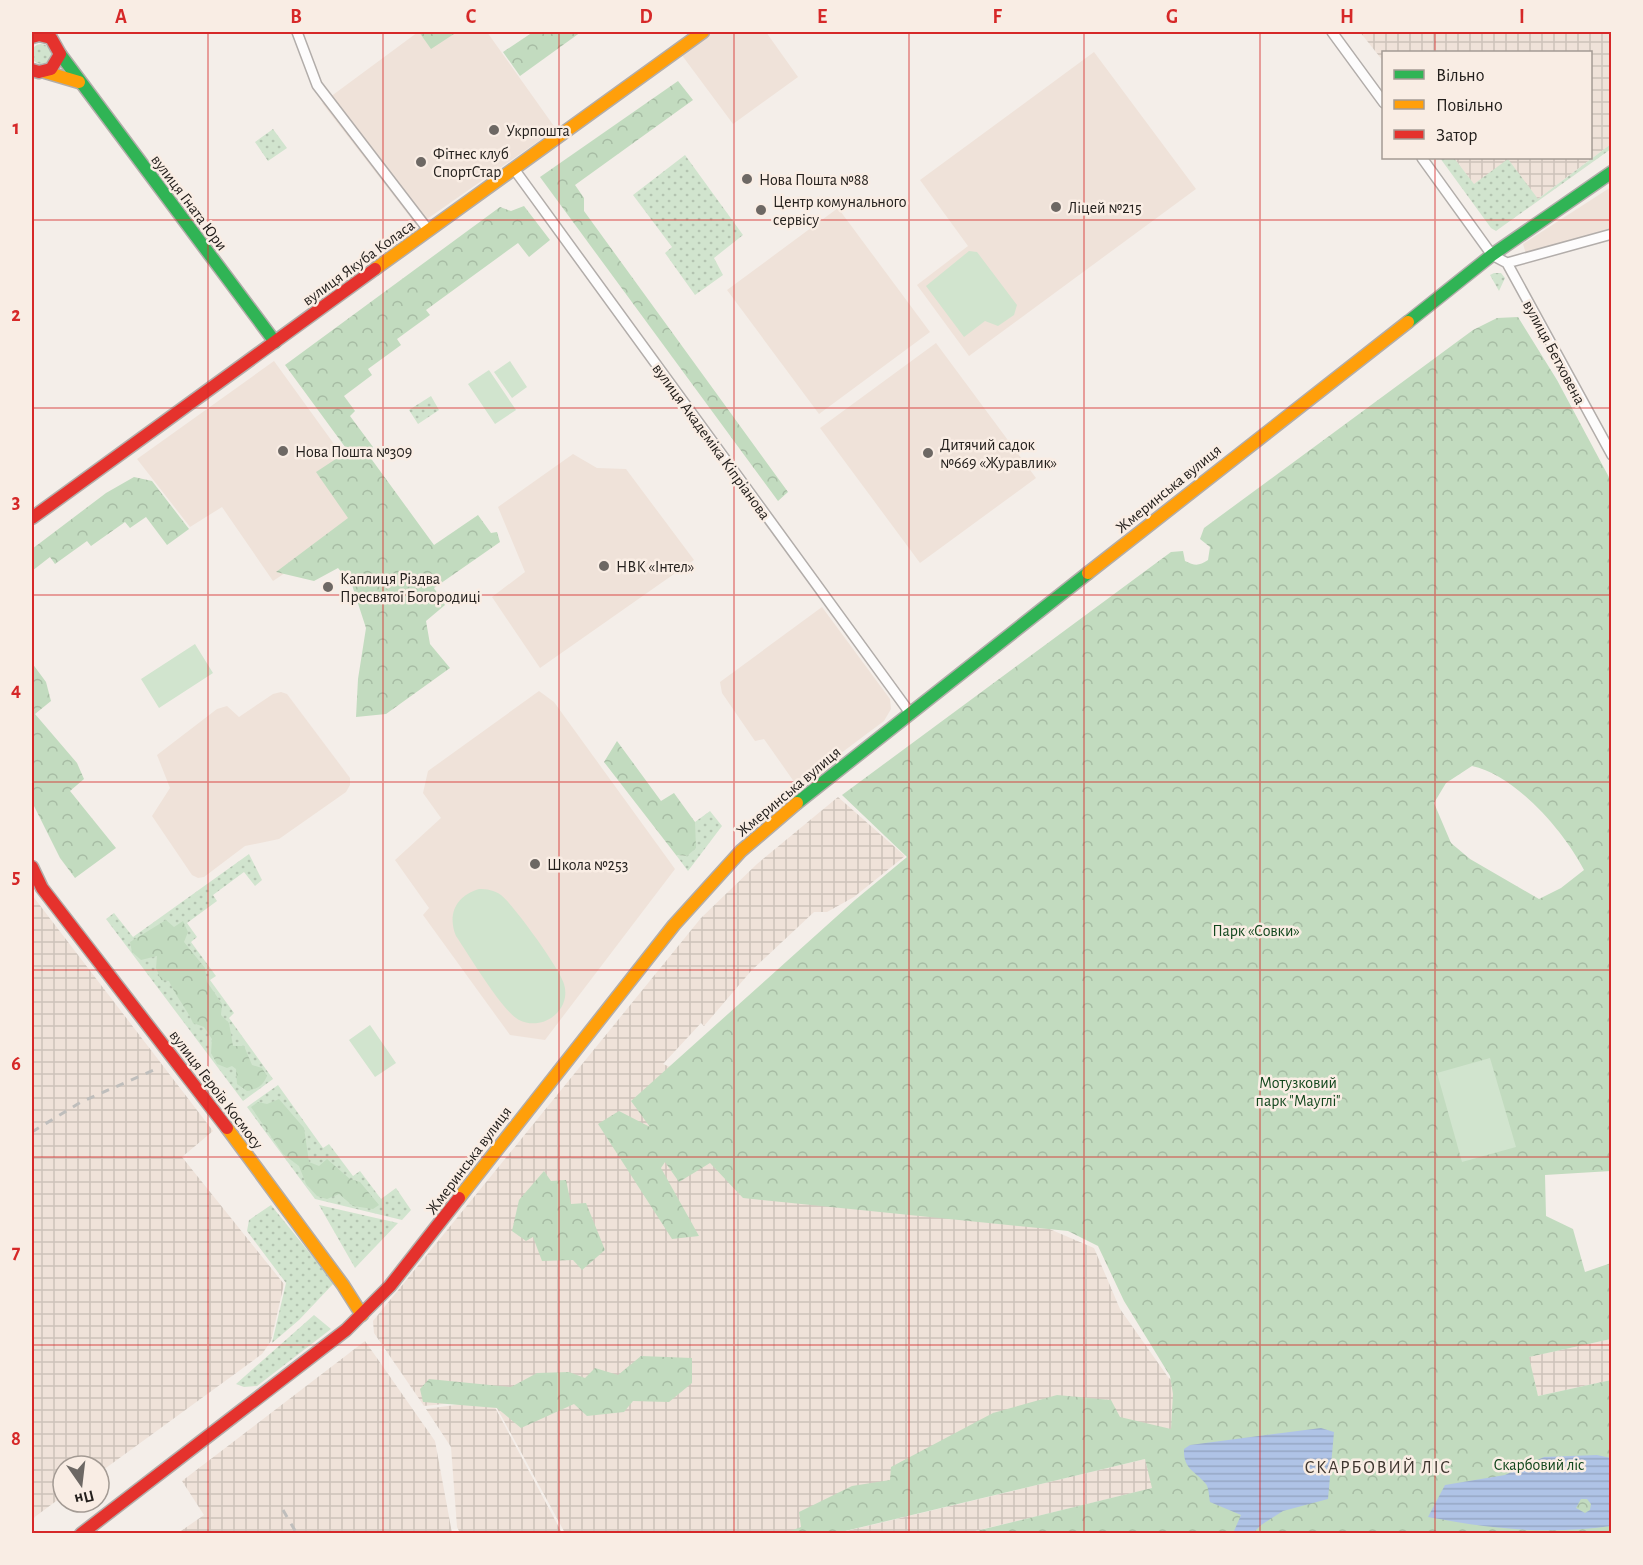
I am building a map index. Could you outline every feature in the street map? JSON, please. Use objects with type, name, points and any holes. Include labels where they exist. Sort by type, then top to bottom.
[{"type":"main road","name":"вулиця Якуба Коласа","points":[[32,518],[703,32]]},
{"type":"main road","points":[[32,37],[44,33]]},
{"type":"main road","name":"вулиця Гната Юри","points":[[44,33],[56,42],[60,54],[79,82],[275,342]]},
{"type":"main road","points":[[45,72],[55,65],[60,54]]},
{"type":"main road","points":[[32,69],[79,82]]},
{"type":"main road","name":"Жмеринська вулиця","points":[[81,1533],[346,1330],[362,1315],[397,1278],[674,925],[726,866],[834,772],[1492,255],[1611,172]]},
{"type":"main road","name":"вулиця Героїв Космосу","points":[[32,867],[37,884],[215,1112],[343,1285],[362,1315]]},
{"type":"street","points":[[297,32],[317,85],[429,231]]},
{"type":"street","points":[[1332,32],[1382,102]]},
{"type":"street","points":[[1423,159],[1492,255],[1507,263],[1611,234]]},
{"type":"street","name":"вулиця Академіка Кіпріанова","points":[[514,169],[910,713]]},
{"type":"street","name":"вулиця Бетховена","points":[[1507,263],[1611,455]]},
{"type":"shaded area","points":[[418,32],[487,32],[556,129],[417,226],[322,103]]},
{"type":"shaded area","points":[[712,32],[766,32],[798,77],[733,124],[681,54]]},
{"type":"shaded area","points":[[1360,32],[1611,32],[1611,144],[1592,158],[1592,51],[1382,51],[1382,60]]},
{"type":"shaded area","name":"Ліцей №215","points":[[1094,52],[1196,189],[969,356],[917,285],[968,246],[920,180]]},
{"type":"shaded area","points":[[1455,159],[1591,159],[1538,199],[1474,185]]},
{"type":"shaded area","points":[[1611,187],[1611,230],[1526,254],[1523,244]]},
{"type":"shaded area","points":[[838,208],[930,332],[819,414],[727,290]]},
{"type":"shaded area","name":"Дитячий садок №669 «Журавлик»","points":[[936,343],[1036,478],[920,563],[820,428]]},
{"type":"shaded area","points":[[274,361],[381,509],[273,581],[222,507],[190,527],[137,459]]},
{"type":"shaded area","name":"НВК «Інтел»","points":[[573,454],[597,468],[626,469],[694,560],[540,668],[492,597],[525,572],[498,507]]},
{"type":"shaded area","points":[[822,607],[890,699],[891,709],[884,721],[797,786],[764,739],[755,741],[722,693],[720,682]]},
{"type":"shaded area","name":"Школа №253","points":[[539,691],[554,702],[675,869],[545,1040],[510,1035],[423,915],[429,908],[395,860],[441,818],[423,793],[428,771]]},
{"type":"shaded area","points":[[281,692],[287,694],[350,778],[350,785],[346,792],[279,839],[245,846],[204,877],[198,878],[192,875],[152,816],[170,788],[157,755],[217,709],[227,706],[239,717],[273,694]]},
{"type":"shaded area","points":[[838,797],[905,856],[854,897],[827,912],[814,912],[751,971],[704,1026],[701,1023],[663,1064],[1094,1248],[1120,1309],[1168,1377],[1202,1409],[1145,1456],[821,1533],[565,1533],[492,1399],[424,1406],[374,1333],[373,1321],[701,918],[757,864]]},
{"type":"shaded area","points":[[32,895],[213,1131],[182,1157],[284,1284],[271,1341],[262,1354],[111,1464],[111,1454],[51,1454],[51,1505],[32,1519]]},
{"type":"shaded area","points":[[1611,1339],[1611,1380],[1538,1396],[1528,1357]]},
{"type":"shaded area","points":[[365,1341],[435,1441],[452,1533],[178,1533],[204,1515],[182,1481]]},
{"type":"shaded area","points":[[491,1400],[562,1533],[460,1533],[457,1527],[451,1447],[426,1409]]},
{"type":"shaded area","points":[[1145,1459],[1153,1488],[967,1533],[834,1534]]},
{"type":"green space","points":[[419,32],[457,32],[431,49]]},
{"type":"green space","points":[[533,32],[581,32],[520,76],[503,52]]},
{"type":"green space","points":[[37,44],[45,44],[51,50],[51,58],[45,64],[37,64],[31,58],[31,50]]},
{"type":"green space","points":[[678,81],[693,100],[575,185],[584,198],[584,211],[788,492],[778,501],[540,177]]},
{"type":"green space","points":[[273,129],[287,148],[268,161],[255,142]]},
{"type":"green space","points":[[1611,144],[1611,149],[1496,231],[1491,228],[1441,159],[1455,159],[1474,184],[1508,159],[1538,199]]},
{"type":"green space","points":[[685,155],[743,235],[714,258],[723,275],[695,295],[665,253],[672,247],[633,195]]},
{"type":"green space","points":[[524,206],[550,240],[529,257],[518,243],[426,310],[430,315],[397,339],[401,345],[368,369],[372,375],[344,396],[355,411],[350,416],[373,447],[367,453],[434,545],[478,515],[491,533],[497,532],[500,542],[434,588],[445,605],[426,621],[430,644],[450,668],[386,714],[356,717],[358,679],[366,628],[352,585],[338,568],[314,581],[276,572],[348,518],[316,472],[348,451],[285,365],[500,207],[511,211]]},
{"type":"green space","points":[[969,251],[977,252],[1017,305],[1014,315],[998,326],[985,321],[964,337],[926,286]]},
{"type":"green space","points":[[1501,273],[1505,278],[1499,291],[1490,275]]},
{"type":"green space","name":"Парк «Совки»","points":[[1518,317],[1557,380],[1611,481],[1611,1171],[1545,1175],[1546,1216],[1573,1229],[1585,1272],[1611,1263],[1611,1339],[1529,1357],[1538,1396],[1611,1380],[1611,1533],[968,1533],[1152,1488],[1145,1459],[837,1533],[785,1533],[801,1527],[799,1512],[852,1486],[890,1480],[891,1467],[993,1413],[1057,1395],[1111,1400],[1120,1417],[1171,1429],[1173,1394],[1170,1376],[1124,1301],[1098,1246],[1068,1231],[743,1198],[710,1163],[679,1182],[665,1162],[661,1168],[699,1236],[672,1239],[598,1124],[619,1111],[650,1127],[631,1101],[855,900],[907,857],[842,795],[1171,552],[1183,551],[1185,561],[1194,564],[1208,560],[1210,547],[1200,539],[1204,528],[1473,330],[1497,318]],"holes":[[[1472,766],[1488,771],[1505,781],[1537,807],[1575,855],[1584,870],[1561,888],[1539,899],[1470,859],[1451,843],[1434,803],[1446,783]]]},
{"type":"green space","points":[[510,361],[527,387],[512,398],[494,372]]},
{"type":"green space","points":[[489,370],[516,410],[495,424],[468,384]]},
{"type":"green space","points":[[431,396],[439,410],[418,424],[409,410]]},
{"type":"green space","points":[[134,477],[152,481],[189,529],[167,545],[146,517],[130,528],[125,522],[91,546],[87,541],[55,564],[50,557],[32,571],[32,549],[106,493]]},
{"type":"green space","points":[[195,644],[213,673],[159,708],[141,679]]},
{"type":"green space","points":[[32,663],[46,682],[51,701],[35,714],[77,763],[84,779],[70,791],[116,848],[75,878],[60,858],[32,802]]},
{"type":"green space","points":[[617,741],[661,801],[674,793],[695,822],[696,848],[687,856],[676,855],[604,762]]},
{"type":"green space","points":[[710,811],[722,826],[688,871],[676,855],[687,856],[695,822]]},
{"type":"green space","points":[[249,854],[262,880],[255,886],[244,872],[213,895],[217,901],[187,923],[197,937],[191,942],[216,976],[210,980],[234,1013],[229,1018],[273,1079],[243,1101],[106,919],[114,913],[133,937]]},
{"type":"green space","points":[[479,889],[496,892],[507,901],[536,937],[561,976],[564,984],[564,1002],[560,1010],[546,1021],[528,1023],[512,1015],[477,969],[456,936],[453,928],[453,913],[464,896]]},
{"type":"green space","points":[[166,920],[174,927],[183,921],[188,932],[184,942],[205,968],[207,982],[222,1004],[221,1015],[229,1023],[233,1046],[244,1046],[252,1065],[262,1068],[267,1076],[262,1085],[257,1088],[247,1091],[237,1084],[236,1069],[232,1066],[227,1068],[217,1064],[211,1053],[212,1039],[204,1027],[193,1023],[169,981],[161,980],[156,968],[157,956],[141,960],[132,952],[130,942]]},
{"type":"green space","points":[[370,1025],[396,1063],[375,1077],[349,1040]]},
{"type":"green space","points":[[1490,1058],[1516,1147],[1462,1162],[1437,1073]]},
{"type":"green space","points":[[278,1085],[323,1148],[329,1144],[353,1176],[360,1171],[381,1199],[396,1188],[411,1210],[402,1220],[315,1199],[247,1107]]},
{"type":"green space","points":[[279,1099],[304,1128],[309,1162],[319,1166],[327,1159],[350,1179],[360,1182],[379,1205],[373,1209],[353,1206],[339,1194],[327,1199],[317,1196],[306,1184],[299,1166],[283,1154],[251,1107],[258,1102],[267,1104]]},
{"type":"green space","points":[[544,1171],[551,1181],[566,1180],[571,1204],[586,1203],[605,1250],[582,1270],[573,1260],[542,1261],[533,1237],[526,1241],[512,1231],[519,1200]]},
{"type":"green space","points":[[271,1205],[334,1283],[299,1320],[272,1343],[286,1283],[247,1231],[249,1220]]},
{"type":"green space","points":[[319,1205],[398,1223],[355,1268]]},
{"type":"green space","points":[[314,1315],[331,1329],[257,1386],[244,1387],[236,1384]]},
{"type":"green space","points":[[641,1356],[692,1358],[692,1383],[669,1402],[633,1401],[624,1412],[587,1416],[574,1404],[521,1428],[497,1408],[423,1402],[420,1389],[429,1379],[511,1387],[537,1373],[569,1372],[585,1378],[595,1368],[618,1375]]},
{"type":"water","points":[[1321,1428],[1334,1432],[1328,1499],[1283,1511],[1253,1533],[1234,1531],[1241,1515],[1210,1502],[1207,1486],[1185,1461],[1184,1449],[1190,1445]]},
{"type":"water","points":[[1597,1455],[1611,1458],[1611,1526],[1564,1530],[1520,1529],[1475,1525],[1428,1517],[1445,1485],[1505,1475],[1544,1457]],"holes":[[[1581,1499],[1587,1499],[1591,1504],[1590,1510],[1585,1513],[1576,1508]]]},
{"type":"railway","points":[[32,1132],[81,1102],[154,1070]]},
{"type":"railway","points":[[283,1510],[297,1534]]},
{"type":"traffic: fast","points":[[60,54],[275,342]]},
{"type":"traffic: fast","points":[[1408,322],[1492,255],[1612,172]]},
{"type":"traffic: fast","points":[[797,803],[1088,573]]},
{"type":"traffic: slow","points":[[375,269],[703,32]]},
{"type":"traffic: slow","points":[[45,72],[79,82]]},
{"type":"traffic: slow","points":[[1088,573],[1408,322]]},
{"type":"traffic: slow","points":[[459,1198],[674,925],[741,851],[797,803]]},
{"type":"traffic: slow","points":[[227,1128],[343,1285],[362,1315]]},
{"type":"traffic: jam","points":[[32,37],[39,35],[51,38],[60,54],[51,69],[39,72],[32,70]]},
{"type":"traffic: jam","points":[[32,518],[375,269]]},
{"type":"traffic: jam","points":[[32,867],[42,888],[227,1128]]},
{"type":"traffic: jam","points":[[81,1534],[346,1330],[390,1286],[459,1198]]},
{"type":"place","name":"Укрпошта","points":[[494,130]]},
{"type":"place","name":"Фітнес клуб СпортСтар","points":[[421,162]]},
{"type":"place","name":"Нова Пошта №88","points":[[747,179]]},
{"type":"place","name":"Ліцей №215","points":[[1056,207]]},
{"type":"place","name":"Центр комунального сервісу","points":[[761,210]]},
{"type":"place","name":"Нова Пошта №309","points":[[283,451]]},
{"type":"place","name":"Дитячий садок №669 «Журавлик»","points":[[928,453]]},
{"type":"place","name":"НВК «Інтел»","points":[[604,566]]},
{"type":"place","name":"Каплиця Різдва Пресвятої Богородиці","points":[[328,587]]},
{"type":"place","name":"Школа №253","points":[[535,864]]},
{"type":"district","name":"СКАРБОВИЙ ЛІС","points":[[1378,1467]]},
{"type":"park label","name":"Мотузковий парк \"Мауглі\"","points":[[1298,1091]]},
{"type":"park label","name":"Скарбовий ліс","points":[[1539,1464]]}]
